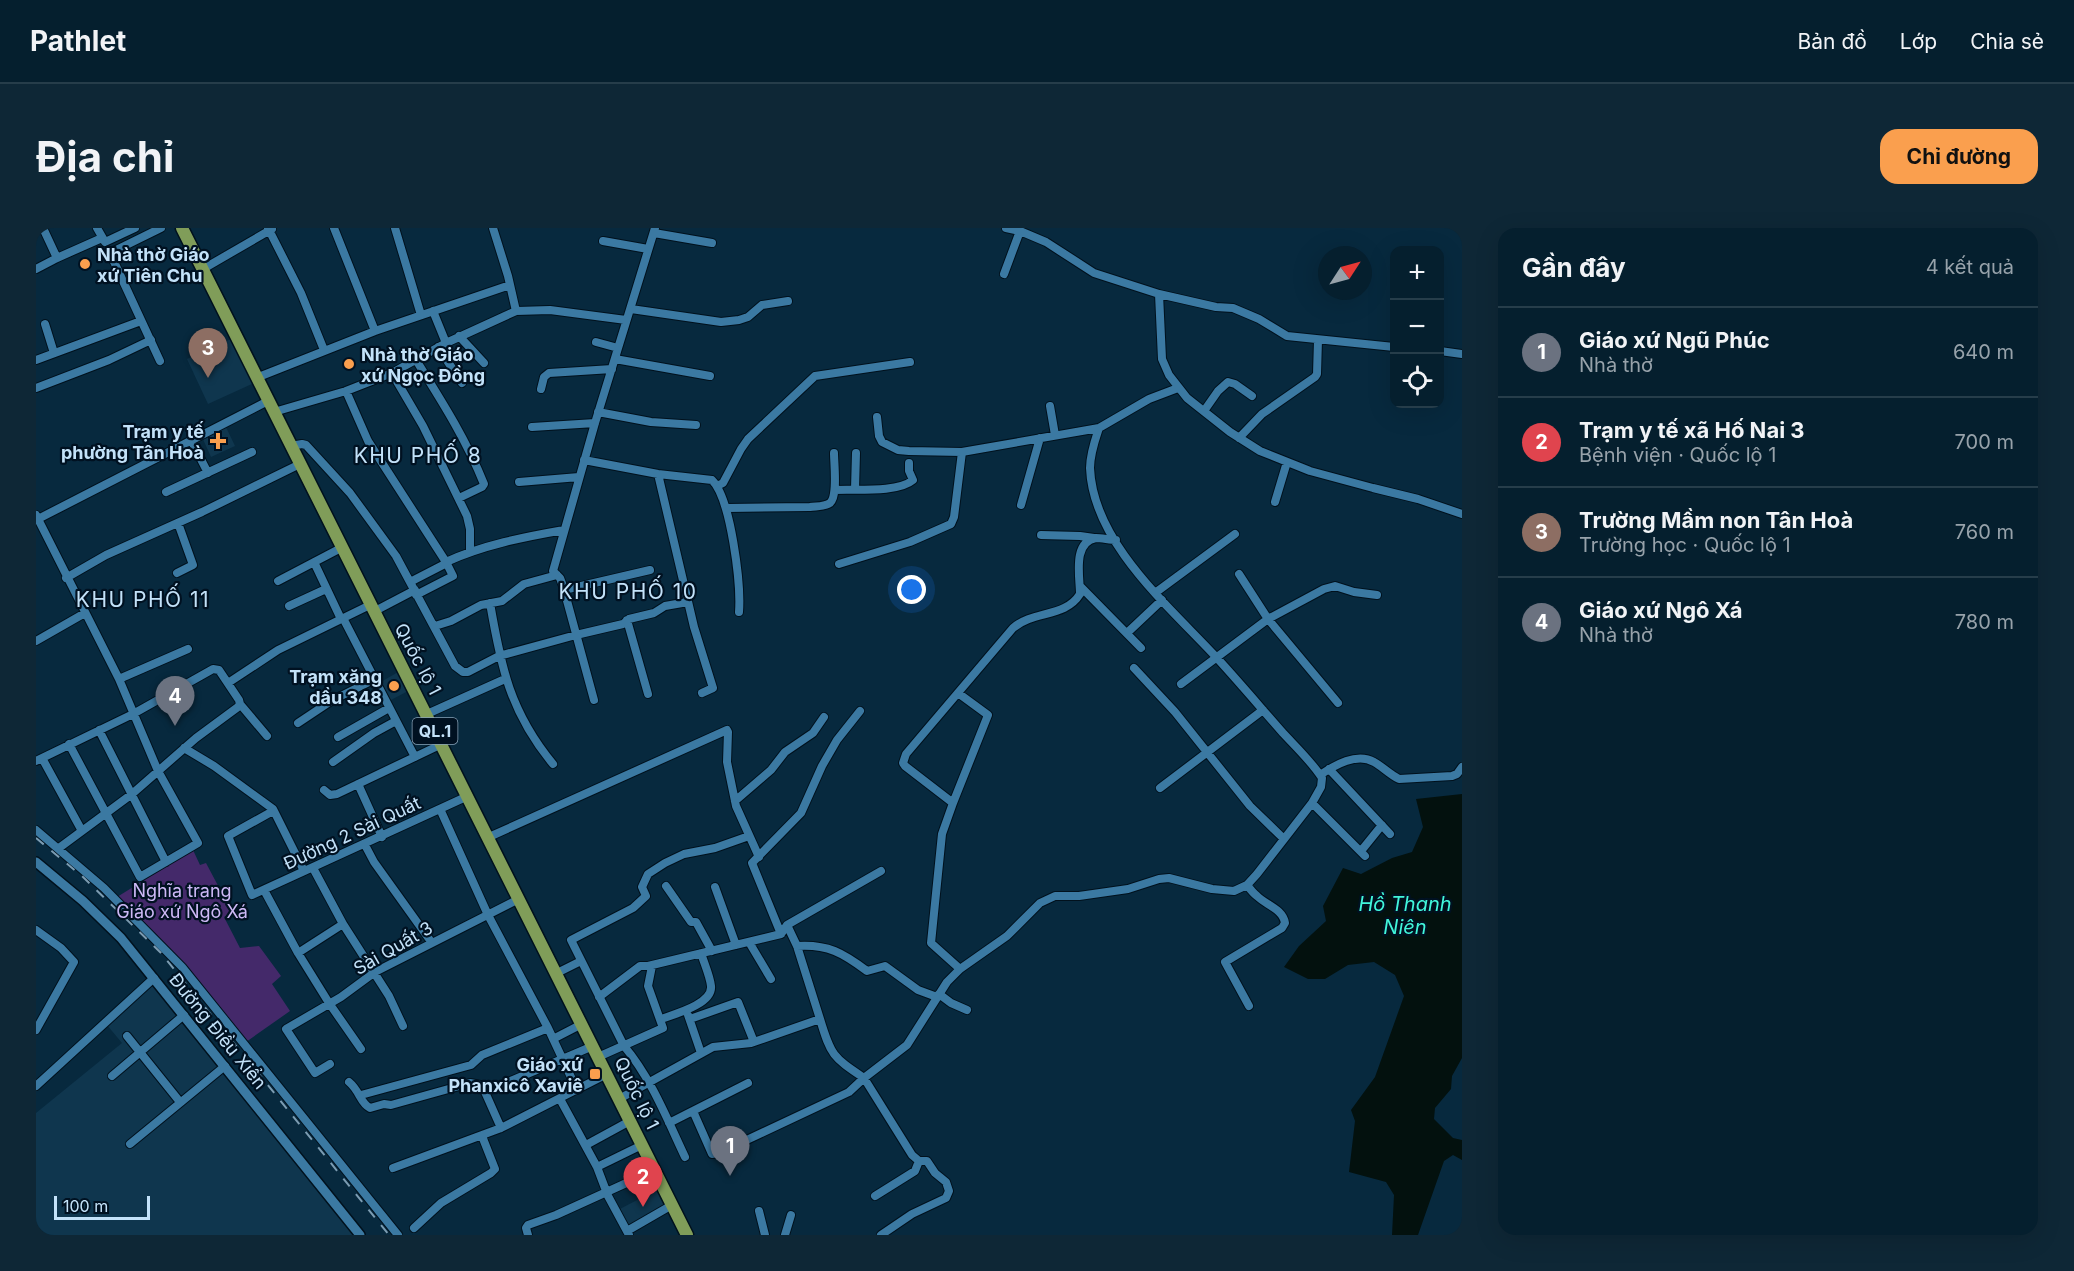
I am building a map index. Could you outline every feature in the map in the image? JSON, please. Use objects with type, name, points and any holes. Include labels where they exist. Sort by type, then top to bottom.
[{"type":"highway","name":"Quốc lộ 1","points":[[183,228],[341,548],[489,837],[687,1235]]},
{"type":"street","points":[[43,228],[57,258]]},
{"type":"street","points":[[97,228],[105,242],[135,228]]},
{"type":"street","points":[[160,361],[110,253],[161,228]]},
{"type":"street","points":[[334,228],[375,331]]},
{"type":"street","points":[[395,228],[421,315]]},
{"type":"street","points":[[493,228],[516,310]]},
{"type":"street","points":[[203,269],[270,229],[301,293],[324,350]]},
{"type":"street","points":[[1004,274],[1012,229],[1046,242],[1094,273],[1160,294],[1216,307],[1233,308],[1259,318],[1287,336],[1390,347]]},
{"type":"street","points":[[594,699],[564,590],[560,578],[553,571],[598,412],[655,230],[712,243]]},
{"type":"street","points":[[36,268],[102,238]]},
{"type":"street","points":[[603,241],[648,249]]},
{"type":"street","points":[[256,378],[375,331],[510,285]]},
{"type":"street","points":[[1160,294],[1162,359],[1169,375],[1178,388],[1239,438],[1260,451],[1310,471],[1418,499],[1462,514]]},
{"type":"street","points":[[631,309],[721,322],[739,320],[762,305],[788,301]]},
{"type":"street","points":[[69,744],[140,877],[198,843],[159,771],[119,680],[37,517],[191,440],[271,407],[346,391],[393,373],[459,336],[516,310],[550,310],[626,320]]},
{"type":"street","points":[[433,311],[446,343]]},
{"type":"street","points":[[36,360],[141,321]]},
{"type":"street","points":[[45,324],[54,353]]},
{"type":"street","points":[[459,336],[484,363]]},
{"type":"street","points":[[36,388],[109,360],[151,340]]},
{"type":"street","points":[[1239,438],[1262,414],[1315,377],[1318,340]]},
{"type":"street","points":[[596,342],[618,348]]},
{"type":"street","points":[[438,347],[462,383]]},
{"type":"street","points":[[1444,352],[1462,354]]},
{"type":"street","points":[[615,359],[710,376]]},
{"type":"street","points":[[416,360],[455,424],[473,457],[484,484],[459,498]]},
{"type":"street","points":[[717,486],[723,483],[748,439],[815,376],[910,362]]},
{"type":"street","points":[[542,389],[544,377],[549,374],[612,369]]},
{"type":"street","points":[[393,373],[423,426],[467,516],[470,529],[470,551]]},
{"type":"street","points":[[1204,411],[1218,391],[1228,382],[1252,396]]},
{"type":"street","points":[[877,417],[879,436],[882,442],[890,447],[909,452],[962,452],[1099,428],[1149,399],[1178,388]]},
{"type":"street","points":[[228,683],[278,650],[342,619],[453,578],[368,441],[346,391]]},
{"type":"street","points":[[1050,406],[1055,435]]},
{"type":"street","points":[[598,412],[651,422],[696,425]]},
{"type":"street","points":[[532,427],[595,423]]},
{"type":"street","points":[[693,1111],[712,1154],[719,1153],[849,1092],[886,1059],[907,1045],[947,982],[960,969],[1007,936],[1040,903],[1056,896],[1079,896],[1128,889],[1169,878],[1220,891],[1234,891],[1247,885],[1312,803],[1321,787],[1320,775],[1124,556],[1104,519],[1095,497],[1091,478],[1090,465],[1099,428]]},
{"type":"street","points":[[1021,505],[1040,438]]},
{"type":"street","points":[[191,440],[208,473]]},
{"type":"street","points":[[291,446],[306,445],[350,493],[396,556],[455,666],[463,672],[468,672],[499,656],[623,624],[627,620],[654,613],[665,606],[688,602]]},
{"type":"street","points":[[166,492],[252,452]]},
{"type":"street","points":[[839,564],[910,542],[951,524],[954,517],[962,452]]},
{"type":"street","points":[[727,508],[823,506],[831,502],[835,490],[834,453]]},
{"type":"street","points":[[855,489],[856,453]]},
{"type":"street","points":[[584,460],[658,474],[712,480],[727,508],[740,577],[739,612]]},
{"type":"street","points":[[1275,502],[1287,462]]},
{"type":"street","points":[[835,490],[889,488],[909,484],[913,480],[909,471],[909,463]]},
{"type":"street","points":[[66,578],[106,555],[300,464]]},
{"type":"street","points":[[658,474],[688,602],[713,688],[702,693]]},
{"type":"street","points":[[519,482],[579,477]]},
{"type":"street","points":[[177,573],[193,565],[178,523]]},
{"type":"street","points":[[410,582],[470,551],[520,537],[564,530]]},
{"type":"street","points":[[1155,593],[1235,534]]},
{"type":"street","points":[[1041,535],[1116,540]]},
{"type":"street","points":[[953,803],[903,763],[906,754],[1013,628],[1024,619],[1042,616],[1068,606],[1080,594],[1082,548],[1095,538]]},
{"type":"street","points":[[278,581],[341,548]]},
{"type":"street","points":[[314,562],[415,757]]},
{"type":"street","points":[[564,590],[650,570]]},
{"type":"street","points":[[1239,574],[1268,619],[1338,703]]},
{"type":"street","points":[[435,626],[490,603],[502,602],[524,584],[556,575]]},
{"type":"street","points":[[1080,586],[1141,648]]},
{"type":"street","points":[[1182,684],[1268,619],[1315,593],[1335,586],[1354,592],[1377,595]]},
{"type":"street","points":[[290,606],[327,589]]},
{"type":"street","points":[[1127,633],[1162,600]]},
{"type":"street","points":[[490,603],[505,679],[528,729],[553,764]]},
{"type":"street","points":[[36,641],[85,613]]},
{"type":"street","points":[[627,620],[648,694]]},
{"type":"street","points":[[119,680],[188,649]]},
{"type":"street","points":[[1134,668],[1208,751],[1250,806],[1284,840]]},
{"type":"street","points":[[82,831],[39,760],[133,714],[213,669],[219,670],[240,704],[267,736]]},
{"type":"street","points":[[298,723],[331,701],[375,679]]},
{"type":"street","points":[[427,714],[505,679]]},
{"type":"street","points":[[958,693],[988,715],[942,834],[931,943],[960,969]]},
{"type":"street","points":[[59,848],[132,794],[184,748],[240,704]]},
{"type":"street","points":[[338,737],[390,708]]},
{"type":"street","points":[[1160,788],[1263,710]]},
{"type":"street","points":[[781,934],[752,863],[801,813],[822,766],[837,740],[861,711]]},
{"type":"street","points":[[735,801],[771,770],[785,752],[813,733],[824,717]]},
{"type":"street","points":[[333,762],[374,733],[396,721]]},
{"type":"street","points":[[99,730],[166,862]]},
{"type":"street","points":[[489,837],[725,730],[728,732],[727,762],[735,801],[759,857]]},
{"type":"street","points":[[324,790],[333,795],[442,744]]},
{"type":"street","points":[[184,748],[214,766],[273,811],[304,871]]},
{"type":"street","points":[[1320,775],[1344,762],[1359,758],[1368,759],[1398,779],[1452,776],[1457,774],[1462,766]]},
{"type":"street","points":[[1329,769],[1390,834]]},
{"type":"street","points":[[358,784],[382,837]]},
{"type":"street","name":"Đường 2 Sài Quất","points":[[273,811],[228,836],[252,895],[468,796]]},
{"type":"street","points":[[1312,803],[1363,853],[1382,825]]},
{"type":"street","points":[[440,809],[488,915],[548,1028],[577,1090]]},
{"type":"street","points":[[36,830],[135,917],[182,967],[398,1235]]},
{"type":"street","points":[[685,1157],[648,1082],[635,1059],[624,1046],[598,997],[571,940],[637,906],[646,896],[642,883],[650,873],[684,854],[715,848],[749,837]]},
{"type":"street","points":[[365,845],[374,862],[432,943]]},
{"type":"street","name":"Đường Điều Xiển","points":[[36,862],[83,901],[122,938],[360,1235]]},
{"type":"street","points":[[313,868],[343,924],[375,972],[403,1026]]},
{"type":"street","points":[[598,997],[640,966],[652,966],[781,934],[788,925],[880,871]]},
{"type":"street","points":[[1247,885],[1256,896],[1279,912],[1284,917],[1285,923],[1282,928],[1225,962],[1249,1006]]},
{"type":"street","points":[[666,886],[691,922],[696,922],[712,951]]},
{"type":"street","points":[[714,887],[736,945]]},
{"type":"street","points":[[264,890],[328,1003],[360,1049]]},
{"type":"street","name":"Sài Quất 3","points":[[330,1064],[315,1072],[286,1030],[341,997],[375,972],[519,899]]},
{"type":"street","points":[[298,953],[343,924]]},
{"type":"street","points":[[788,925],[831,1052],[838,1060],[864,1078],[912,1155],[919,1161],[927,1161],[935,1173],[946,1182],[949,1194],[946,1197],[912,1214],[895,1231],[882,1235]]},
{"type":"street","points":[[36,930],[61,948],[74,962],[36,1030]]},
{"type":"street","points":[[748,942],[771,979]]},
{"type":"street","points":[[797,946],[815,945],[846,955],[867,971],[885,966],[918,990],[938,995],[967,1010]]},
{"type":"street","points":[[661,1019],[699,1004],[709,996],[712,987],[701,954]]},
{"type":"street","points":[[557,973],[581,961]]},
{"type":"street","points":[[484,1092],[562,1059],[624,1046],[663,1028],[648,986],[652,966]]},
{"type":"street","points":[[36,1086],[154,978]]},
{"type":"street","points":[[690,1019],[738,1002],[754,1042]]},
{"type":"street","points":[[699,1004],[703,1014]]},
{"type":"street","points":[[687,1009],[702,1053]]},
{"type":"street","points":[[112,1076],[184,1015]]},
{"type":"street","points":[[619,1099],[713,1047],[754,1042],[820,1019]]},
{"type":"street","points":[[553,1039],[582,1024]]},
{"type":"street","points":[[361,1095],[471,1065],[482,1055],[548,1028]]},
{"type":"street","points":[[127,1036],[180,1102]]},
{"type":"street","points":[[130,1144],[225,1066]]},
{"type":"street","points":[[393,1168],[501,1128],[607,1074]]},
{"type":"street","points":[[349,1082],[361,1095],[363,1103],[370,1108],[384,1104],[391,1105],[470,1083],[480,1085],[501,1128]]},
{"type":"street","points":[[669,1123],[748,1083]]},
{"type":"street","points":[[560,1099],[597,1167],[628,1233],[672,1205]]},
{"type":"street","points":[[585,1145],[630,1121]]},
{"type":"street","points":[[414,1228],[441,1203],[495,1169],[482,1136]]},
{"type":"street","points":[[597,1167],[642,1145]]},
{"type":"street","points":[[875,1196],[915,1171],[919,1161]]},
{"type":"street","points":[[528,1235],[526,1228],[528,1225],[556,1215],[655,1170]]},
{"type":"street","points":[[759,1210],[765,1235]]},
{"type":"street","points":[[784,1235],[791,1215]]},
{"type":"shaded area","points":[[233,338],[254,383],[208,404],[187,359]]},
{"type":"shaded area","name":"Trạm y tế phường Tân Hoà","points":[[225,425],[235,446],[211,457],[202,437]]},
{"type":"shaded area","name":"Trạm xăng dầu 348","points":[[400,671],[410,690],[389,701],[379,683]]},
{"type":"shaded area","points":[[153,982],[355,1235],[36,1235],[36,1113],[122,1043],[107,1025]]},
{"type":"shaded area","points":[[660,1188],[668,1205],[628,1227],[618,1210]]},
{"type":"green space","name":"Nghĩa trang Giáo xứ Ngô Xá","points":[[193,850],[200,865],[206,863],[232,912],[224,917],[240,948],[259,946],[281,976],[272,984],[290,1011],[246,1042],[117,897]]},
{"type":"water","name":"Hồ Thanh Niên","points":[[1462,794],[1462,1058],[1452,1076],[1451,1089],[1435,1108],[1434,1119],[1453,1138],[1462,1140],[1462,1160],[1453,1155],[1444,1161],[1418,1235],[1392,1235],[1394,1195],[1386,1182],[1349,1172],[1355,1121],[1351,1110],[1375,1077],[1404,996],[1395,975],[1374,962],[1348,965],[1325,979],[1308,979],[1284,967],[1299,946],[1326,921],[1323,906],[1343,868],[1361,874],[1392,858],[1412,852],[1423,827],[1416,799]]},
{"type":"railway","points":[[36,838],[83,877],[161,953],[389,1235]]},
{"type":"place","name":"Nhà thờ Giáo xứ Tiên Chu","points":[[85,264]]},
{"type":"place","name":"Nhà thờ Giáo xứ Ngọc Đồng","points":[[349,364]]},
{"type":"place","name":"Trường Mầm non Tân Hoà","points":[[208,378]]},
{"type":"place","name":"Trạm y tế phường Tân Hoà","points":[[218,441]]},
{"type":"place","name":"Trạm xăng dầu 348","points":[[394,686]]},
{"type":"place","name":"Giáo xứ Ngô Xá","points":[[175,726]]},
{"type":"place","name":"Giáo xứ Phanxicô Xaviê","points":[[595,1074]]},
{"type":"place","name":"Giáo xứ Ngũ Phúc","points":[[730,1176]]},
{"type":"place","name":"Trạm y tế xã Hố Nai 3","points":[[643,1207]]},
{"type":"district","name":"KHU PHỐ 8","points":[[418,455]]},
{"type":"district","name":"KHU PHỐ 10","points":[[628,591]]},
{"type":"district","name":"KHU PHỐ 11","points":[[143,599]]}]
